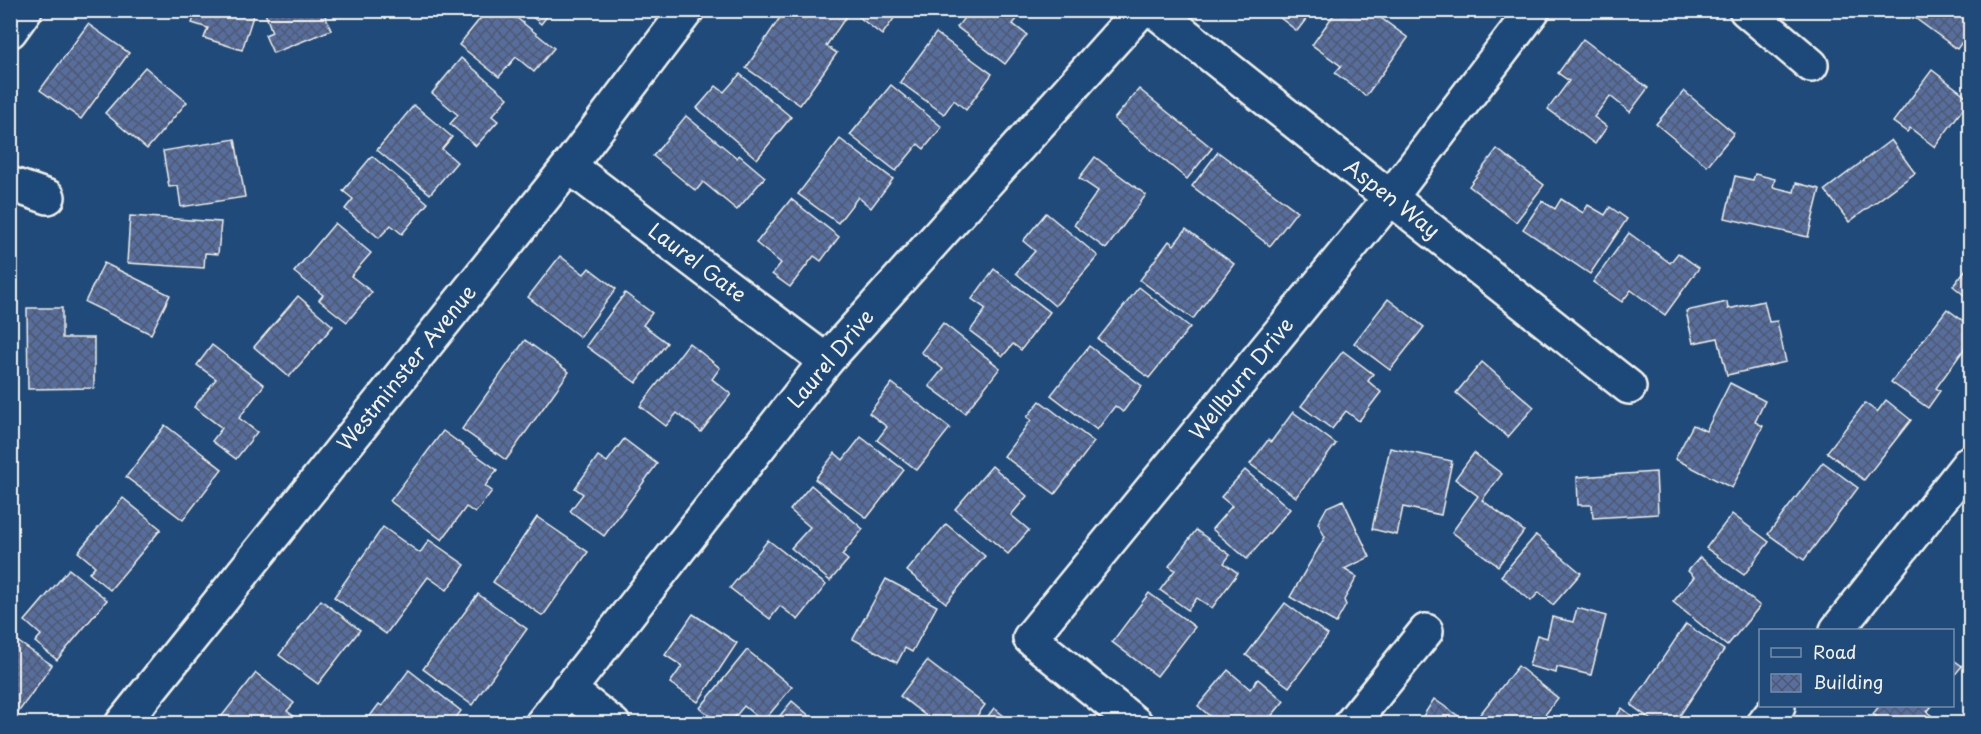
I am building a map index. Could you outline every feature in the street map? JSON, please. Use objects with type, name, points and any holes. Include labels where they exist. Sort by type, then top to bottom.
[{"type":"street","points":[[10,31],[25,10]]},
{"type":"street","name":"Westminster Avenue","points":[[122,723],[568,166],[687,10]]},
{"type":"street","name":"Laurel Drive","points":[[542,723],[826,361],[1141,10]]},
{"type":"street","name":"Aspen Way","points":[[1154,10],[1629,387]]},
{"type":"street","name":"Wellburn Drive","points":[[1136,723],[1030,638],[1390,198],[1533,10]]},
{"type":"street","points":[[1746,10],[1811,65]]},
{"type":"street","name":"Laurel Gate","points":[[568,166],[826,361]]},
{"type":"street","points":[[10,184],[48,196]]},
{"type":"street","points":[[1839,629],[1971,462]]},
{"type":"street","points":[[1351,723],[1426,631]]},
{"type":"street","points":[[568,689],[613,723]]},
{"type":"street","points":[[1764,723],[1776,707]]},
{"type":"building","points":[[197,10],[255,10],[242,50],[204,38],[208,28],[192,23]]},
{"type":"building","points":[[264,10],[323,10],[331,30],[273,53],[265,35],[272,32]]},
{"type":"building","points":[[487,10],[507,10],[554,48],[534,72],[516,57],[499,77],[459,45]]},
{"type":"building","points":[[524,10],[552,10],[541,24]]},
{"type":"building","points":[[785,10],[850,11],[826,46],[837,53],[800,105],[746,68]]},
{"type":"building","points":[[850,10],[900,10],[882,35]]},
{"type":"building","points":[[970,10],[1024,10],[1013,24],[1027,35],[1005,64],[957,27]]},
{"type":"building","points":[[1270,10],[1313,10],[1297,31]]},
{"type":"building","points":[[1337,10],[1370,10],[1408,38],[1366,96],[1335,73],[1341,66],[1312,45]]},
{"type":"building","points":[[1904,10],[1969,10],[1970,31],[1957,49]]},
{"type":"building","points":[[88,24],[129,53],[81,119],[40,90]]},
{"type":"building","points":[[936,33],[992,74],[966,110],[954,100],[944,114],[900,82]]},
{"type":"building","points":[[1583,39],[1648,88],[1630,112],[1610,96],[1594,117],[1607,127],[1595,144],[1548,109],[1569,81],[1558,73]]},
{"type":"building","points":[[461,58],[508,98],[492,116],[498,121],[476,146],[450,124],[458,115],[432,93]]},
{"type":"building","points":[[145,67],[187,102],[147,149],[105,113]]},
{"type":"building","points":[[1932,70],[1970,99],[1935,147],[1910,128],[1907,132],[1893,122]]},
{"type":"building","points":[[740,74],[791,117],[757,159],[697,108],[716,86],[724,92]]},
{"type":"building","points":[[891,85],[942,127],[924,149],[918,144],[896,171],[850,135]]},
{"type":"building","points":[[1139,89],[1212,148],[1187,179],[1114,119]]},
{"type":"building","points":[[1684,91],[1734,133],[1707,166],[1656,124]]},
{"type":"building","points":[[414,105],[452,137],[442,149],[457,162],[430,194],[377,150]]},
{"type":"building","points":[[686,116],[737,158],[739,155],[765,177],[737,210],[703,182],[696,191],[653,156]]},
{"type":"building","points":[[235,139],[245,197],[181,207],[178,186],[169,187],[163,151]]},
{"type":"building","points":[[840,139],[893,179],[871,208],[858,197],[838,223],[798,194]]},
{"type":"building","points":[[1891,140],[1915,173],[1849,222],[1825,190]]},
{"type":"building","points":[[1497,149],[1544,185],[1516,222],[1469,186]]},
{"type":"building","points":[[1218,152],[1297,211],[1270,246],[1192,186]]},
{"type":"building","points":[[372,156],[428,203],[402,234],[391,225],[379,238],[345,209],[353,199],[343,191]]},
{"type":"building","points":[[1095,157],[1146,195],[1106,249],[1074,225],[1098,191],[1079,178]]},
{"type":"building","points":[[1755,174],[1775,179],[1773,187],[1794,192],[1796,183],[1820,189],[1808,237],[1725,218],[1735,176],[1753,180]]},
{"type":"building","points":[[791,199],[839,237],[821,261],[814,256],[790,287],[772,274],[781,263],[756,243]]},
{"type":"building","points":[[1561,199],[1583,213],[1588,205],[1605,215],[1610,207],[1627,219],[1590,274],[1523,229],[1542,201],[1555,209]]},
{"type":"building","points":[[1046,213],[1098,256],[1055,306],[1016,273],[1035,251],[1023,241]]},
{"type":"building","points":[[130,216],[221,222],[218,254],[205,253],[204,268],[127,263]]},
{"type":"building","points":[[335,223],[371,253],[351,276],[372,292],[347,322],[319,300],[323,295],[294,272]]},
{"type":"building","points":[[1186,229],[1234,264],[1193,319],[1140,280],[1169,241],[1174,245]]},
{"type":"building","points":[[1629,233],[1670,263],[1678,253],[1699,268],[1665,315],[1631,290],[1622,302],[1593,282]]},
{"type":"building","points":[[560,256],[584,274],[589,268],[616,289],[580,337],[528,297]]},
{"type":"building","points":[[104,263],[170,295],[151,334],[85,302]]},
{"type":"building","points":[[1970,264],[1970,300],[1953,286]]},
{"type":"building","points":[[994,269],[1050,312],[1021,350],[1013,344],[1003,356],[970,331],[986,309],[972,299]]},
{"type":"building","points":[[1139,287],[1190,327],[1149,378],[1098,339]]},
{"type":"building","points":[[625,293],[652,313],[643,325],[667,343],[636,383],[586,346]]},
{"type":"building","points":[[298,296],[333,326],[289,377],[254,347]]},
{"type":"building","points":[[1388,299],[1424,327],[1390,370],[1354,343]]},
{"type":"building","points":[[1764,301],[1769,322],[1777,321],[1786,362],[1727,375],[1718,338],[1693,343],[1686,311],[1727,302],[1728,309]]},
{"type":"building","points":[[27,308],[62,308],[62,338],[94,338],[94,388],[28,389]]},
{"type":"building","points":[[1947,309],[1970,326],[1970,341],[1936,388],[1940,391],[1928,408],[1891,382]]},
{"type":"building","points":[[943,323],[1000,368],[965,413],[929,386],[943,369],[921,352]]},
{"type":"building","points":[[525,340],[569,372],[506,460],[462,429]]},
{"type":"building","points":[[689,343],[720,368],[712,379],[731,394],[701,432],[677,413],[666,426],[640,406]]},
{"type":"building","points":[[212,345],[264,385],[239,418],[257,432],[236,459],[212,441],[222,428],[194,407],[216,379],[197,365]]},
{"type":"building","points":[[1089,346],[1142,386],[1123,412],[1115,406],[1097,430],[1051,395]]},
{"type":"building","points":[[1343,351],[1373,374],[1368,381],[1381,392],[1359,421],[1346,411],[1332,429],[1301,406]]},
{"type":"building","points":[[1482,362],[1534,407],[1508,437],[1456,393]]},
{"type":"building","points":[[892,383],[950,428],[917,470],[877,440],[887,427],[869,413]]},
{"type":"building","points":[[1730,383],[1765,401],[1755,422],[1763,426],[1732,488],[1675,459],[1693,425],[1706,431]]},
{"type":"building","points":[[1886,400],[1911,420],[1864,480],[1827,452],[1865,403],[1877,412]]},
{"type":"building","points":[[1040,401],[1094,442],[1055,494],[1004,456],[1031,420],[1027,417]]},
{"type":"building","points":[[1293,412],[1336,444],[1296,497],[1250,464],[1268,440],[1271,442]]},
{"type":"building","points":[[165,425],[222,469],[183,520],[126,477]]},
{"type":"building","points":[[443,431],[497,470],[485,486],[492,491],[475,513],[466,507],[442,540],[390,501]]},
{"type":"building","points":[[861,437],[904,470],[867,518],[815,479],[835,453],[843,460]]},
{"type":"building","points":[[624,439],[657,464],[604,536],[570,511],[583,494],[575,488],[598,456],[607,462]]},
{"type":"building","points":[[1390,448],[1452,461],[1441,515],[1403,507],[1397,535],[1372,529]]},
{"type":"building","points":[[1474,453],[1502,474],[1482,500],[1524,531],[1498,566],[1452,532],[1478,496],[1455,479]]},
{"type":"building","points":[[1823,462],[1858,488],[1804,560],[1768,534]]},
{"type":"building","points":[[992,466],[1027,496],[1011,515],[1029,530],[1008,554],[955,509]]},
{"type":"building","points":[[1245,470],[1290,509],[1247,559],[1212,529],[1232,506],[1221,497]]},
{"type":"building","points":[[1656,472],[1658,514],[1593,518],[1592,505],[1578,505],[1577,477]]},
{"type":"building","points":[[811,485],[863,529],[842,555],[848,560],[830,581],[791,548],[810,527],[790,510]]},
{"type":"building","points":[[123,498],[161,529],[110,590],[89,573],[95,566],[78,552]]},
{"type":"building","points":[[1343,500],[1370,557],[1344,569],[1357,577],[1344,600],[1346,605],[1336,623],[1290,597],[1325,537],[1318,523],[1327,507]]},
{"type":"building","points":[[1732,514],[1769,542],[1744,575],[1706,548]]},
{"type":"building","points":[[537,517],[588,552],[543,616],[493,582]]},
{"type":"building","points":[[946,524],[985,556],[946,603],[907,571]]},
{"type":"building","points":[[383,527],[420,553],[429,540],[465,565],[447,590],[428,577],[386,634],[334,597]]},
{"type":"building","points":[[1196,530],[1230,555],[1224,563],[1238,573],[1212,608],[1197,598],[1188,610],[1160,590],[1175,570],[1169,566]]},
{"type":"building","points":[[1536,535],[1581,573],[1553,605],[1539,592],[1531,601],[1501,576]]},
{"type":"building","points":[[768,540],[826,585],[798,620],[780,606],[770,619],[730,588]]},
{"type":"building","points":[[1700,557],[1760,606],[1727,646],[1673,602],[1694,577],[1688,571]]},
{"type":"building","points":[[69,569],[107,600],[57,660],[35,642],[41,635],[25,621]]},
{"type":"building","points":[[886,579],[937,606],[912,652],[905,648],[897,663],[853,639]]},
{"type":"building","points":[[1149,593],[1195,627],[1157,676],[1112,642]]},
{"type":"building","points":[[478,594],[527,629],[472,705],[423,669]]},
{"type":"building","points":[[321,600],[360,630],[318,684],[279,655]]},
{"type":"building","points":[[1285,603],[1328,635],[1289,687],[1246,655]]},
{"type":"building","points":[[1577,608],[1606,616],[1591,675],[1557,667],[1556,673],[1529,666],[1537,635],[1547,638],[1552,617],[1573,622]]},
{"type":"building","points":[[693,614],[737,643],[698,702],[670,683],[682,666],[665,655]]},
{"type":"building","points":[[1686,624],[1724,650],[1674,724],[1657,724],[1631,705]]},
{"type":"building","points":[[17,641],[52,665],[10,724],[10,650]]},
{"type":"building","points":[[747,650],[792,687],[763,722],[744,706],[729,724],[719,724],[700,708]]},
{"type":"building","points":[[1954,660],[1962,666],[1954,676]]},
{"type":"building","points":[[927,661],[985,705],[971,724],[937,724],[900,696]]},
{"type":"building","points":[[1518,666],[1558,698],[1538,724],[1485,724],[1477,718]]},
{"type":"building","points":[[409,670],[461,711],[451,724],[364,724],[379,704],[382,706]]},
{"type":"building","points":[[1228,670],[1250,689],[1258,679],[1284,701],[1265,724],[1261,724],[1256,719],[1252,724],[1219,724],[1198,706]]},
{"type":"building","points":[[256,673],[294,703],[287,711],[300,721],[298,724],[217,722]]},
{"type":"building","points":[[1434,699],[1470,724],[1418,724]]},
{"type":"building","points":[[792,701],[819,724],[773,724]]},
{"type":"building","points":[[1878,707],[1931,707],[1927,712],[1937,720],[1935,724],[1886,724],[1873,714]]},
{"type":"building","points":[[994,708],[1013,723],[1019,716],[1028,724],[982,724]]},
{"type":"building","points":[[1622,708],[1642,724],[1611,724]]}]
